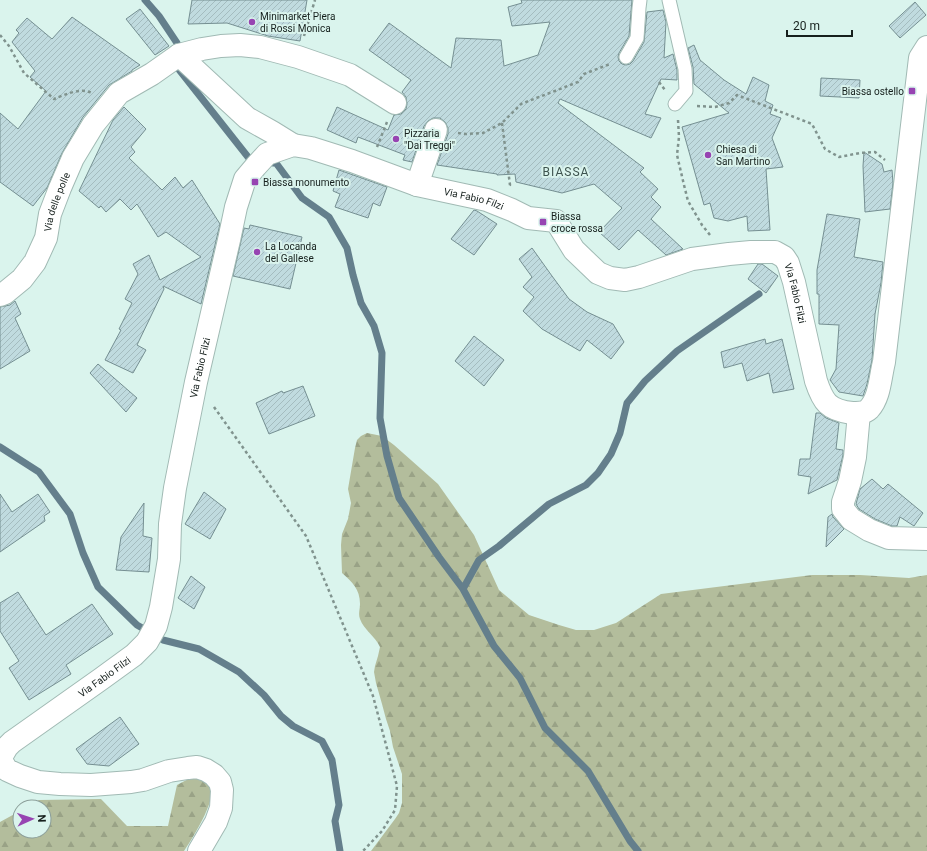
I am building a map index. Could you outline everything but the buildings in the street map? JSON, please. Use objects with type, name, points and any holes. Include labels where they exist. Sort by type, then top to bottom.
[{"type":"street","points":[[179,55],[202,49],[240,45],[260,47],[283,52],[350,75],[395,103]]},
{"type":"street","points":[[927,47],[920,58],[880,384],[877,397],[868,410],[859,413],[855,456],[850,481],[842,502],[843,509],[851,519],[869,530],[889,538],[927,539]]},
{"type":"street","points":[[179,55],[247,118],[293,145]]},
{"type":"street","name":"Via delle polle","points":[[0,295],[5,293],[22,279],[35,262],[46,238],[50,214],[73,158],[93,125],[109,103],[119,93],[152,74],[179,55]]},
{"type":"street","points":[[417,185],[436,130]]},
{"type":"street","name":"Via Fabio Filzi","points":[[199,851],[216,822],[221,808],[222,790],[220,782],[214,775],[206,770],[198,767],[169,771],[143,780],[131,782],[91,785],[60,784],[38,782],[20,776],[7,770],[0,759],[7,747],[12,742],[134,655],[147,642],[156,626],[161,607],[169,559],[170,524],[175,488],[196,382],[236,207],[245,179],[267,154],[293,145],[311,148],[329,153],[417,185],[487,200],[528,218],[556,221],[574,250],[598,273],[610,278],[625,280],[639,277],[692,259],[751,252],[775,252],[784,257],[788,263],[794,282],[816,381],[821,396],[830,407],[838,411],[859,413]]},
{"type":"lane","points":[[626,58],[637,38],[640,0]]},
{"type":"lane","points":[[669,0],[685,69],[686,91],[675,104]]},
{"type":"path","points":[[298,57],[316,0]]},
{"type":"path","points":[[0,35],[9,46],[24,73],[54,99],[71,92],[88,91],[109,103]]},
{"type":"path","points":[[436,130],[466,134],[483,133],[502,123],[521,104],[578,82],[584,74],[626,58]]},
{"type":"path","points":[[729,254],[713,240],[688,201],[677,154],[679,137],[678,117],[675,104],[716,107],[729,103],[737,95],[812,124],[825,149],[839,157],[860,152],[875,152],[906,176]]},
{"type":"path","points":[[369,167],[395,103]]},
{"type":"path","points":[[487,200],[510,185],[502,123]]},
{"type":"path","points":[[196,382],[306,536],[373,696],[397,786],[395,810],[382,831],[362,851]]},
{"type":"green space","points":[[367,433],[382,436],[438,484],[474,535],[499,590],[529,615],[576,630],[594,630],[616,623],[661,594],[812,575],[860,575],[909,578],[927,575],[927,851],[371,851],[399,813],[402,803],[402,774],[393,747],[374,672],[380,647],[360,619],[360,599],[357,590],[342,573],[342,534],[348,519],[351,503],[348,489],[355,448],[357,440]]},
{"type":"green space","points":[[194,776],[205,776],[211,787],[212,793],[207,810],[184,851],[0,851],[0,822],[12,815],[12,839],[52,839],[52,800],[101,799],[127,826],[168,826],[177,785]]},
{"type":"waterway","points":[[145,0],[159,16],[177,43]]},
{"type":"waterway","points":[[177,67],[248,157]]},
{"type":"waterway","points":[[273,163],[276,163],[302,198],[329,217],[347,248],[361,303],[374,326],[382,353],[380,418],[387,456],[399,498],[439,557],[463,589],[494,646],[520,678],[545,728],[588,771],[630,841],[638,851]]},
{"type":"waterway","points":[[463,589],[479,560],[499,546],[549,504],[586,485],[598,473],[611,454],[620,433],[627,403],[645,381],[677,351],[759,294]]},
{"type":"waterway","points":[[0,447],[39,472],[70,514],[83,553],[98,587],[137,625],[163,640],[199,649],[239,672],[264,695],[281,716],[293,726],[322,741],[332,760],[339,805],[335,821],[340,851]]},
{"type":"place","name":"Minimarket Piera di Rossi Monica","points":[[252,22]]},
{"type":"place","name":"Biassa ostello","points":[[912,91]]},
{"type":"place","name":"Pizzaria \"Dai Treggi\"","points":[[396,139]]},
{"type":"place","name":"Chiesa di San Martino","points":[[708,155]]},
{"type":"place","name":"Biassa monumento","points":[[255,182]]},
{"type":"place","name":"Biassa croce rossa","points":[[543,222]]},
{"type":"place","name":"La Locanda del Gallese","points":[[257,252]]},
{"type":"district","name":"BIASSA","points":[[566,172]]}]
